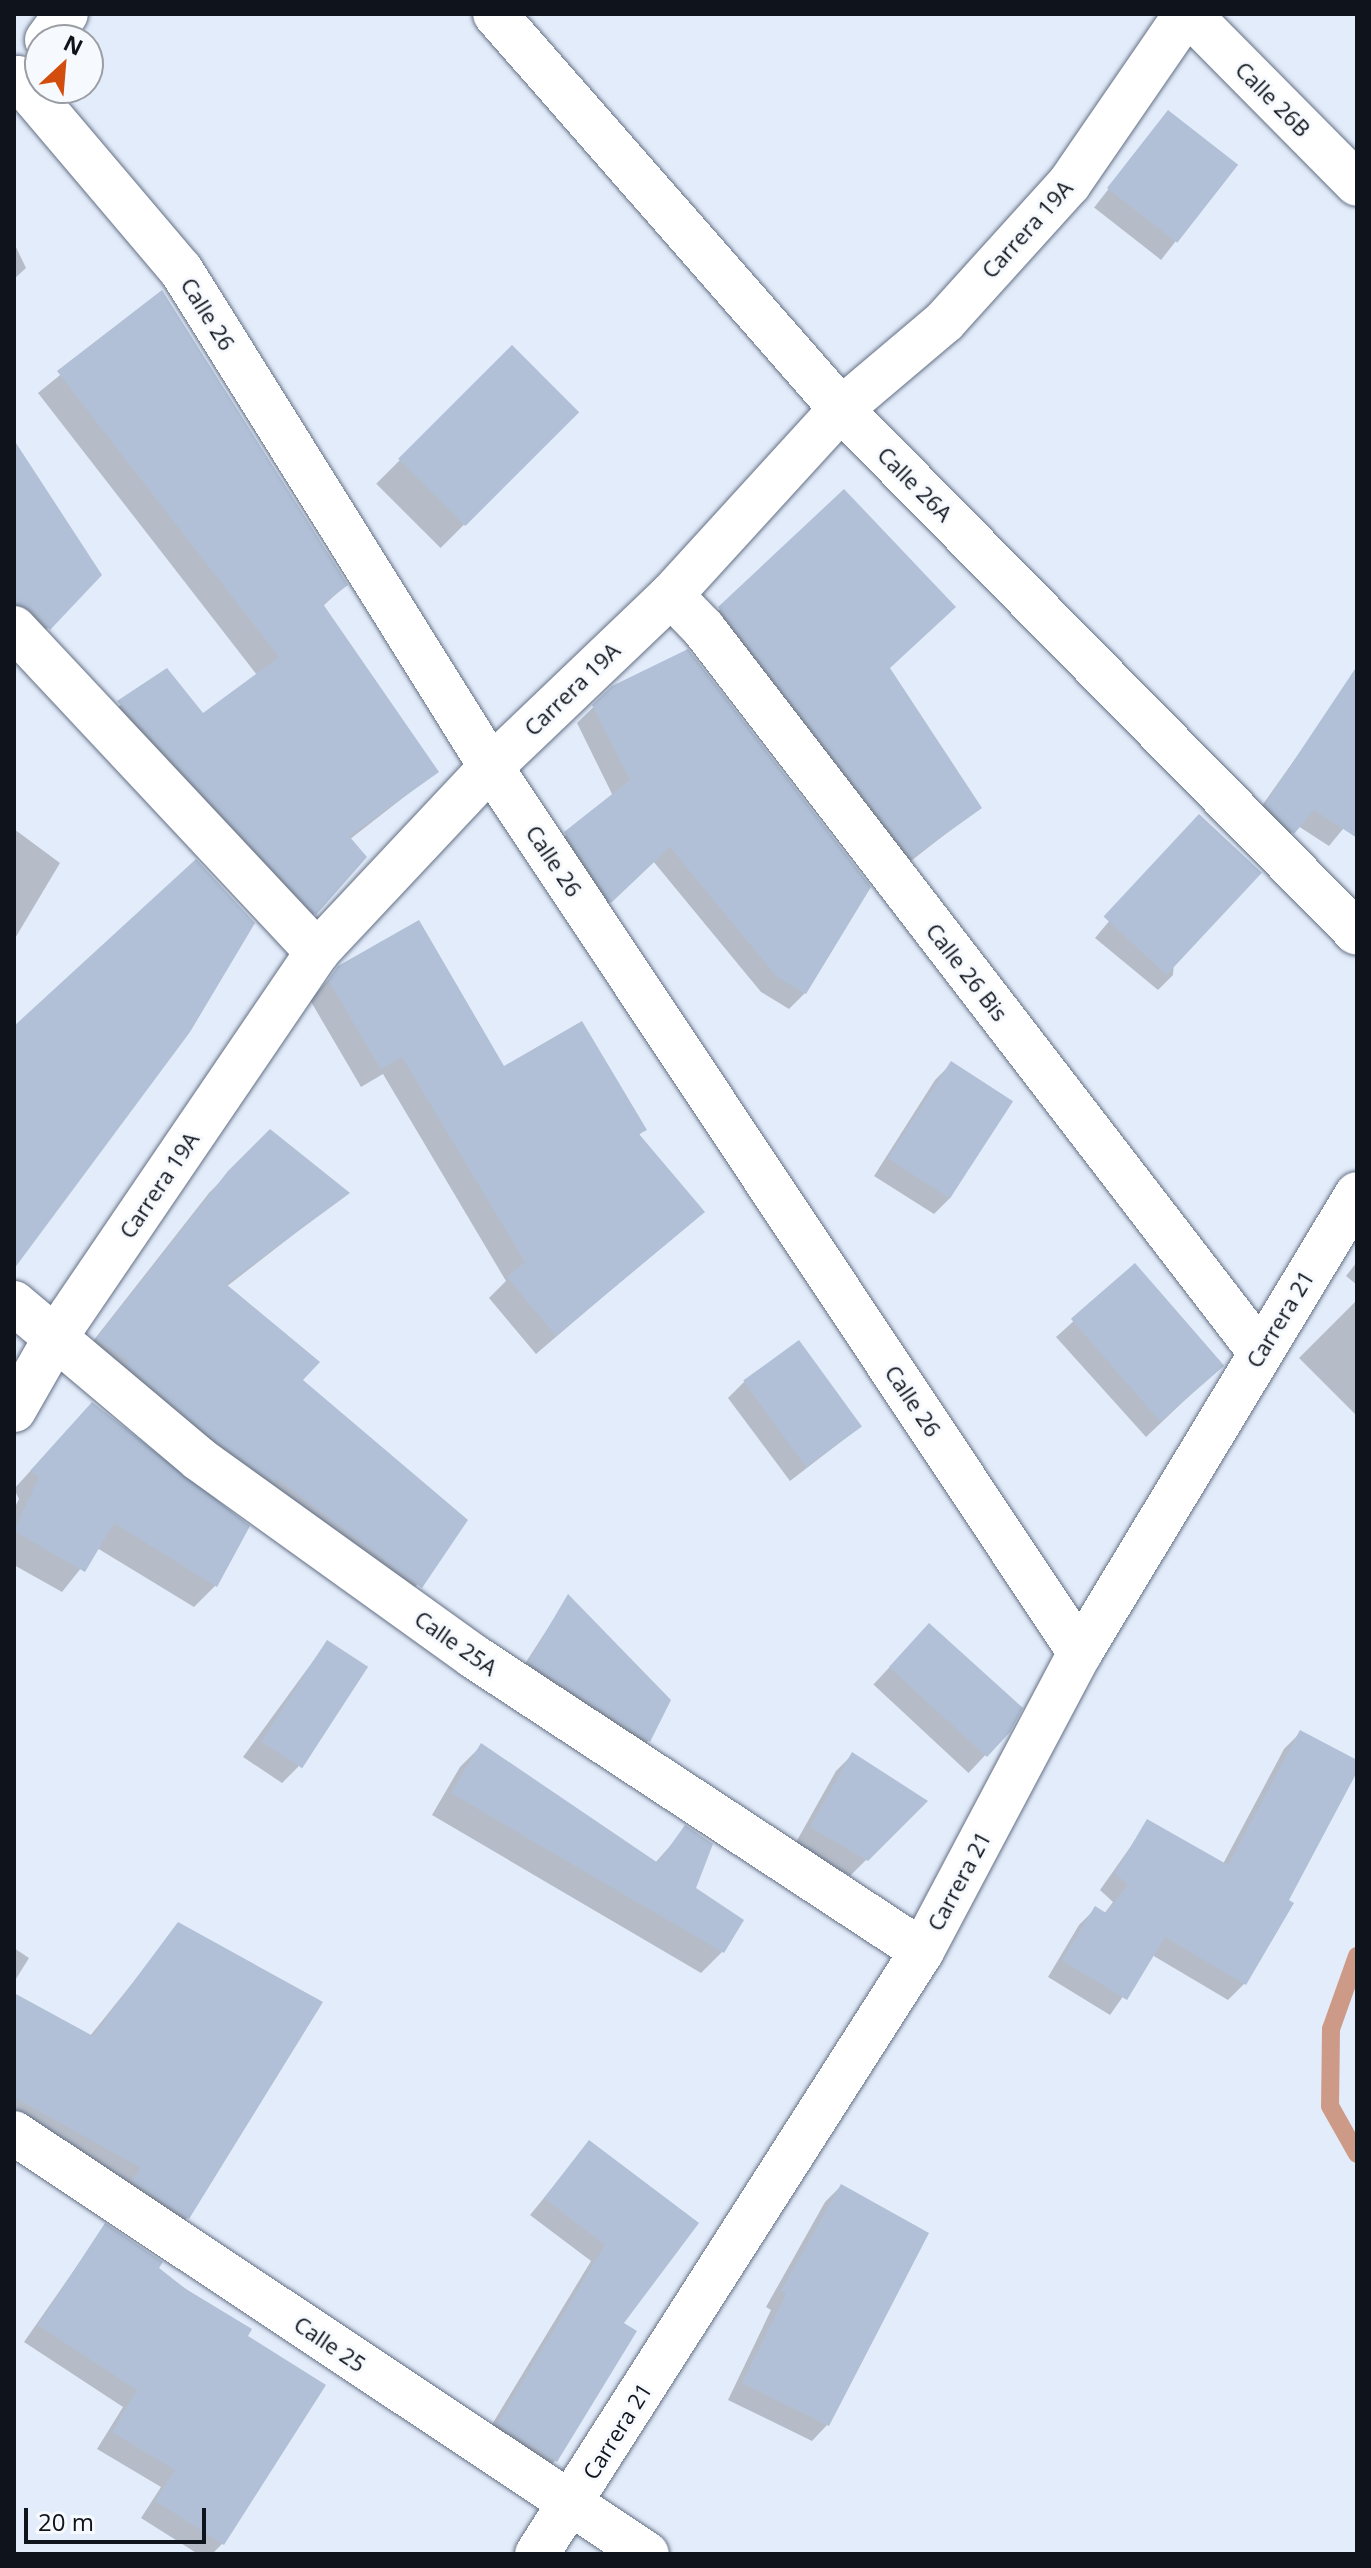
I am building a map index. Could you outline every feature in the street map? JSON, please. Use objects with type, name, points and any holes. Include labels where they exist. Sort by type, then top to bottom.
[{"type":"street","name":"Calle 26A","points":[[495,14],[841,409],[1357,933]]},
{"type":"street","name":"Carrera 19A","points":[[14,1410],[57,1335],[317,952],[491,767],[671,595],[841,409],[945,321],[1069,184],[1188,14]]},
{"type":"street","name":"Calle 26B","points":[[1188,14],[1357,184]]},
{"type":"street","name":"Calle 26","points":[[51,104],[181,270],[491,767],[1080,1653]]},
{"type":"street","name":"Calle 26 Bis","points":[[671,595],[703,628],[1260,1352]]},
{"type":"street","points":[[14,628],[317,952]]},
{"type":"street","name":"Carrera 21","points":[[537,2554],[922,1951],[1080,1653],[1357,1194]]},
{"type":"street","name":"Calle 25A","points":[[14,1303],[57,1335],[199,1459],[473,1656],[922,1951]]},
{"type":"street","name":"Calle 25","points":[[14,2133],[647,2554]]},
{"type":"building","points":[[1168,110],[1238,165],[1177,243],[1107,188]]},
{"type":"building","points":[[162,290],[348,585],[323,604],[439,772],[349,836],[367,857],[316,915],[117,701],[167,668],[203,713],[279,657],[57,371]]},
{"type":"building","points":[[512,345],[579,412],[465,526],[398,459]]},
{"type":"building","points":[[14,440],[102,575],[50,630],[32,610],[14,603]]},
{"type":"building","points":[[844,489],[956,607],[890,668],[982,808],[912,858],[718,607]]},
{"type":"building","points":[[688,649],[871,887],[806,994],[777,977],[670,847],[611,903],[564,832],[630,780],[592,705],[612,686]]},
{"type":"building","points":[[1357,666],[1357,838],[1314,810],[1294,834],[1265,804]]},
{"type":"building","points":[[1199,814],[1262,873],[1166,975],[1104,916]]},
{"type":"building","points":[[196,859],[255,923],[190,1032],[14,1269],[14,1026]]},
{"type":"building","points":[[419,920],[504,1066],[582,1021],[647,1130],[639,1134],[705,1212],[556,1336],[507,1277],[525,1262],[402,1057],[381,1069],[328,980],[338,966]]},
{"type":"building","points":[[951,1061],[1013,1101],[950,1199],[888,1158]]},
{"type":"building","points":[[270,1129],[350,1193],[226,1284],[320,1362],[303,1380],[468,1520],[422,1588],[276,1478],[274,1482],[214,1439],[126,1364],[129,1361],[96,1339],[228,1171]]},
{"type":"building","points":[[1135,1263],[1224,1366],[1160,1421],[1071,1319]]},
{"type":"building","points":[[799,1340],[862,1427],[806,1467],[743,1381]]},
{"type":"building","points":[[92,1402],[250,1526],[217,1587],[114,1523],[85,1572],[14,1531],[39,1477],[30,1471]]},
{"type":"building","points":[[568,1594],[671,1700],[650,1742],[528,1662]]},
{"type":"building","points":[[929,1623],[1023,1708],[1010,1732],[987,1757],[889,1667]]},
{"type":"building","points":[[327,1640],[368,1667],[302,1768],[261,1741]]},
{"type":"building","points":[[1300,1730],[1357,1760],[1357,1772],[1289,1900],[1294,1903],[1246,1985],[1165,1937],[1127,2000],[1062,1960],[1095,1906],[1106,1913],[1128,1885],[1115,1873],[1147,1819],[1228,1865]]},
{"type":"building","points":[[481,1743],[658,1863],[685,1825],[713,1844],[696,1888],[744,1920],[724,1953],[451,1793]]},
{"type":"building","points":[[852,1752],[928,1801],[868,1861],[810,1827]]},
{"type":"building","points":[[178,1922],[323,2002],[189,2219],[132,2181],[141,2168],[14,2097],[14,1993],[93,2036]]},
{"type":"building","points":[[589,2140],[699,2223],[624,2323],[637,2331],[557,2462],[497,2424],[605,2245],[544,2198]]},
{"type":"building","points":[[841,2184],[929,2233],[829,2426],[742,2383],[786,2294],[781,2291]]},
{"type":"building","points":[[105,2223],[163,2262],[159,2268],[181,2286],[252,2329],[248,2336],[326,2385],[224,2545],[155,2501],[175,2470],[112,2432],[137,2390],[38,2325]]},
{"type":"waterway","points":[[1357,1956],[1331,2029],[1330,2106],[1357,2154]]}]
